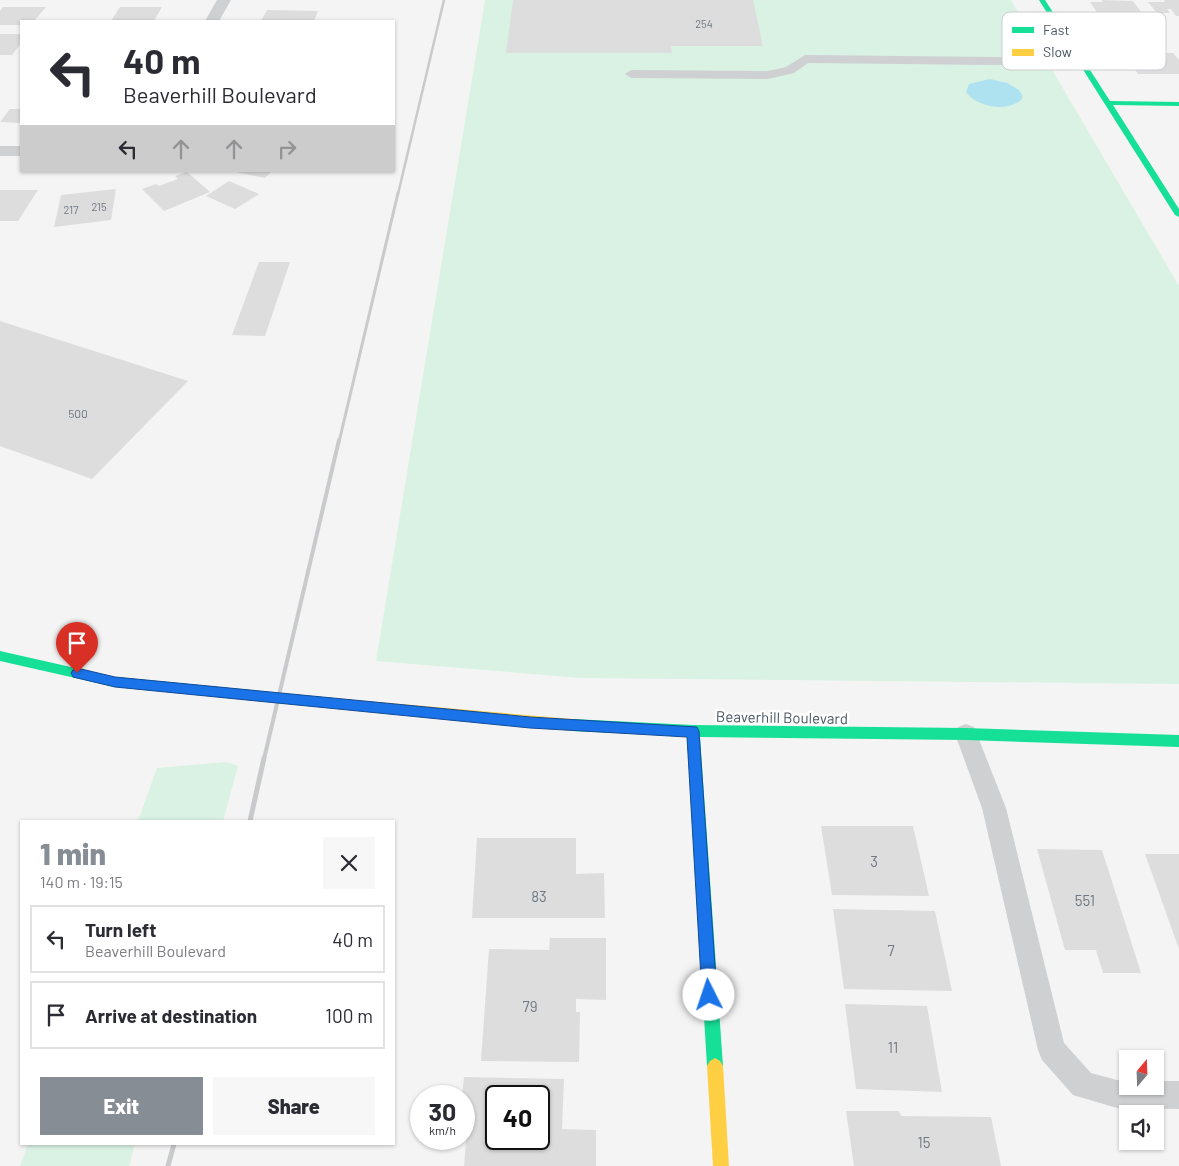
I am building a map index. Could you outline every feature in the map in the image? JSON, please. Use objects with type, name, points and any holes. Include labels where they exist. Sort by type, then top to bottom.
[{"type":"street","points":[[213,20],[224,0]]},
{"type":"street","points":[[1042,0],[1050,12]]},
{"type":"street","points":[[1087,70],[1179,215]]},
{"type":"street","points":[[1109,103],[1179,104]]},
{"type":"street","points":[[0,151],[20,151]]},
{"type":"street","name":"Beaverhill Boulevard","points":[[0,656],[115,682],[549,724],[693,731],[966,734],[1179,741]]},
{"type":"street","points":[[693,731],[721,1166]]},
{"type":"lane","points":[[631,74],[768,75],[790,70],[805,60],[1002,61]]},
{"type":"lane","points":[[966,734],[994,808],[1052,1050],[1083,1085],[1117,1094],[1179,1095]]},
{"type":"green space","points":[[485,0],[1011,0],[1018,12],[1002,12],[1002,70],[1052,70],[1179,286],[1179,684],[581,678],[376,661]]},
{"type":"green space","points":[[227,762],[238,766],[223,820],[138,820],[157,768]]},
{"type":"green space","points":[[28,1145],[135,1145],[129,1166],[20,1166]]},
{"type":"water","points":[[990,79],[1007,83],[1019,90],[1022,99],[1009,106],[992,106],[977,101],[966,92],[969,84]]},
{"type":"building","points":[[513,0],[753,0],[763,46],[671,46],[672,53],[506,53]]},
{"type":"building","points":[[1101,0],[1133,1],[1141,12],[1097,12],[1090,2],[1103,2]]},
{"type":"building","points":[[1164,0],[1179,0],[1179,16],[1176,16],[1171,9],[1167,9],[1170,13],[1156,12],[1148,2],[1165,2]]},
{"type":"building","points":[[3,7],[46,7],[35,20],[20,20],[20,25],[0,25],[0,11]]},
{"type":"building","points":[[120,7],[162,7],[155,20],[112,20]]},
{"type":"building","points":[[267,10],[318,11],[314,20],[262,20]]},
{"type":"building","points":[[0,34],[20,34],[20,44],[12,55],[0,55]]},
{"type":"building","points":[[1166,53],[1173,53],[1179,60],[1179,74],[1138,74],[1135,70],[1166,70]]},
{"type":"building","points":[[10,109],[20,109],[19,123],[0,122]]},
{"type":"building","points":[[187,172],[210,192],[164,211],[142,189],[156,184],[159,186],[178,179],[175,176]]},
{"type":"building","points":[[236,172],[271,172],[265,178]]},
{"type":"building","points":[[229,181],[259,194],[235,209],[206,196]]},
{"type":"building","points":[[116,189],[111,220],[54,227],[61,195]]},
{"type":"building","points":[[0,190],[38,190],[18,221],[0,221]]},
{"type":"building","points":[[259,262],[290,262],[265,336],[232,335]]},
{"type":"building","points":[[0,321],[188,381],[92,479],[0,446]]},
{"type":"building","points":[[821,826],[913,826],[929,896],[832,895]]},
{"type":"building","points":[[477,838],[576,838],[576,874],[604,873],[605,918],[472,918]]},
{"type":"building","points":[[1037,849],[1102,850],[1141,973],[1103,973],[1096,950],[1065,950]]},
{"type":"building","points":[[1145,854],[1179,854],[1179,949]]},
{"type":"building","points":[[833,909],[935,911],[952,991],[844,989]]},
{"type":"building","points":[[550,938],[606,938],[606,1000],[576,999],[576,1012],[580,1012],[579,1062],[481,1061],[489,949],[549,950]]},
{"type":"building","points":[[845,1004],[927,1006],[942,1092],[856,1089]]},
{"type":"building","points":[[464,1077],[564,1079],[562,1129],[596,1130],[596,1166],[464,1166],[465,1150],[475,1150],[475,1085],[463,1085]]},
{"type":"building","points":[[846,1111],[899,1111],[901,1116],[991,1117],[1001,1166],[854,1166]]},
{"type":"railway","points":[[398,194],[444,0]]},
{"type":"railway","points":[[339,442],[398,193]]},
{"type":"railway","points":[[264,759],[339,440]]},
{"type":"railway","points":[[250,820],[264,758]]},
{"type":"railway","points":[[168,1166],[174,1145]]},
{"type":"traffic: fast","points":[[1042,0],[1050,12]]},
{"type":"traffic: fast","points":[[1087,70],[1179,215]]},
{"type":"traffic: fast","points":[[1109,103],[1179,104]]},
{"type":"traffic: fast","points":[[0,656],[115,682],[333,703]]},
{"type":"traffic: fast","points":[[572,725],[693,731],[966,734],[1179,741]]},
{"type":"traffic: fast","points":[[693,731],[715,1066]]},
{"type":"traffic: slow","points":[[333,703],[572,725]]},
{"type":"traffic: slow","points":[[715,1066],[721,1166]]},
{"type":"route","points":[[77,673],[115,682],[549,724],[693,731],[709,995]]}]
